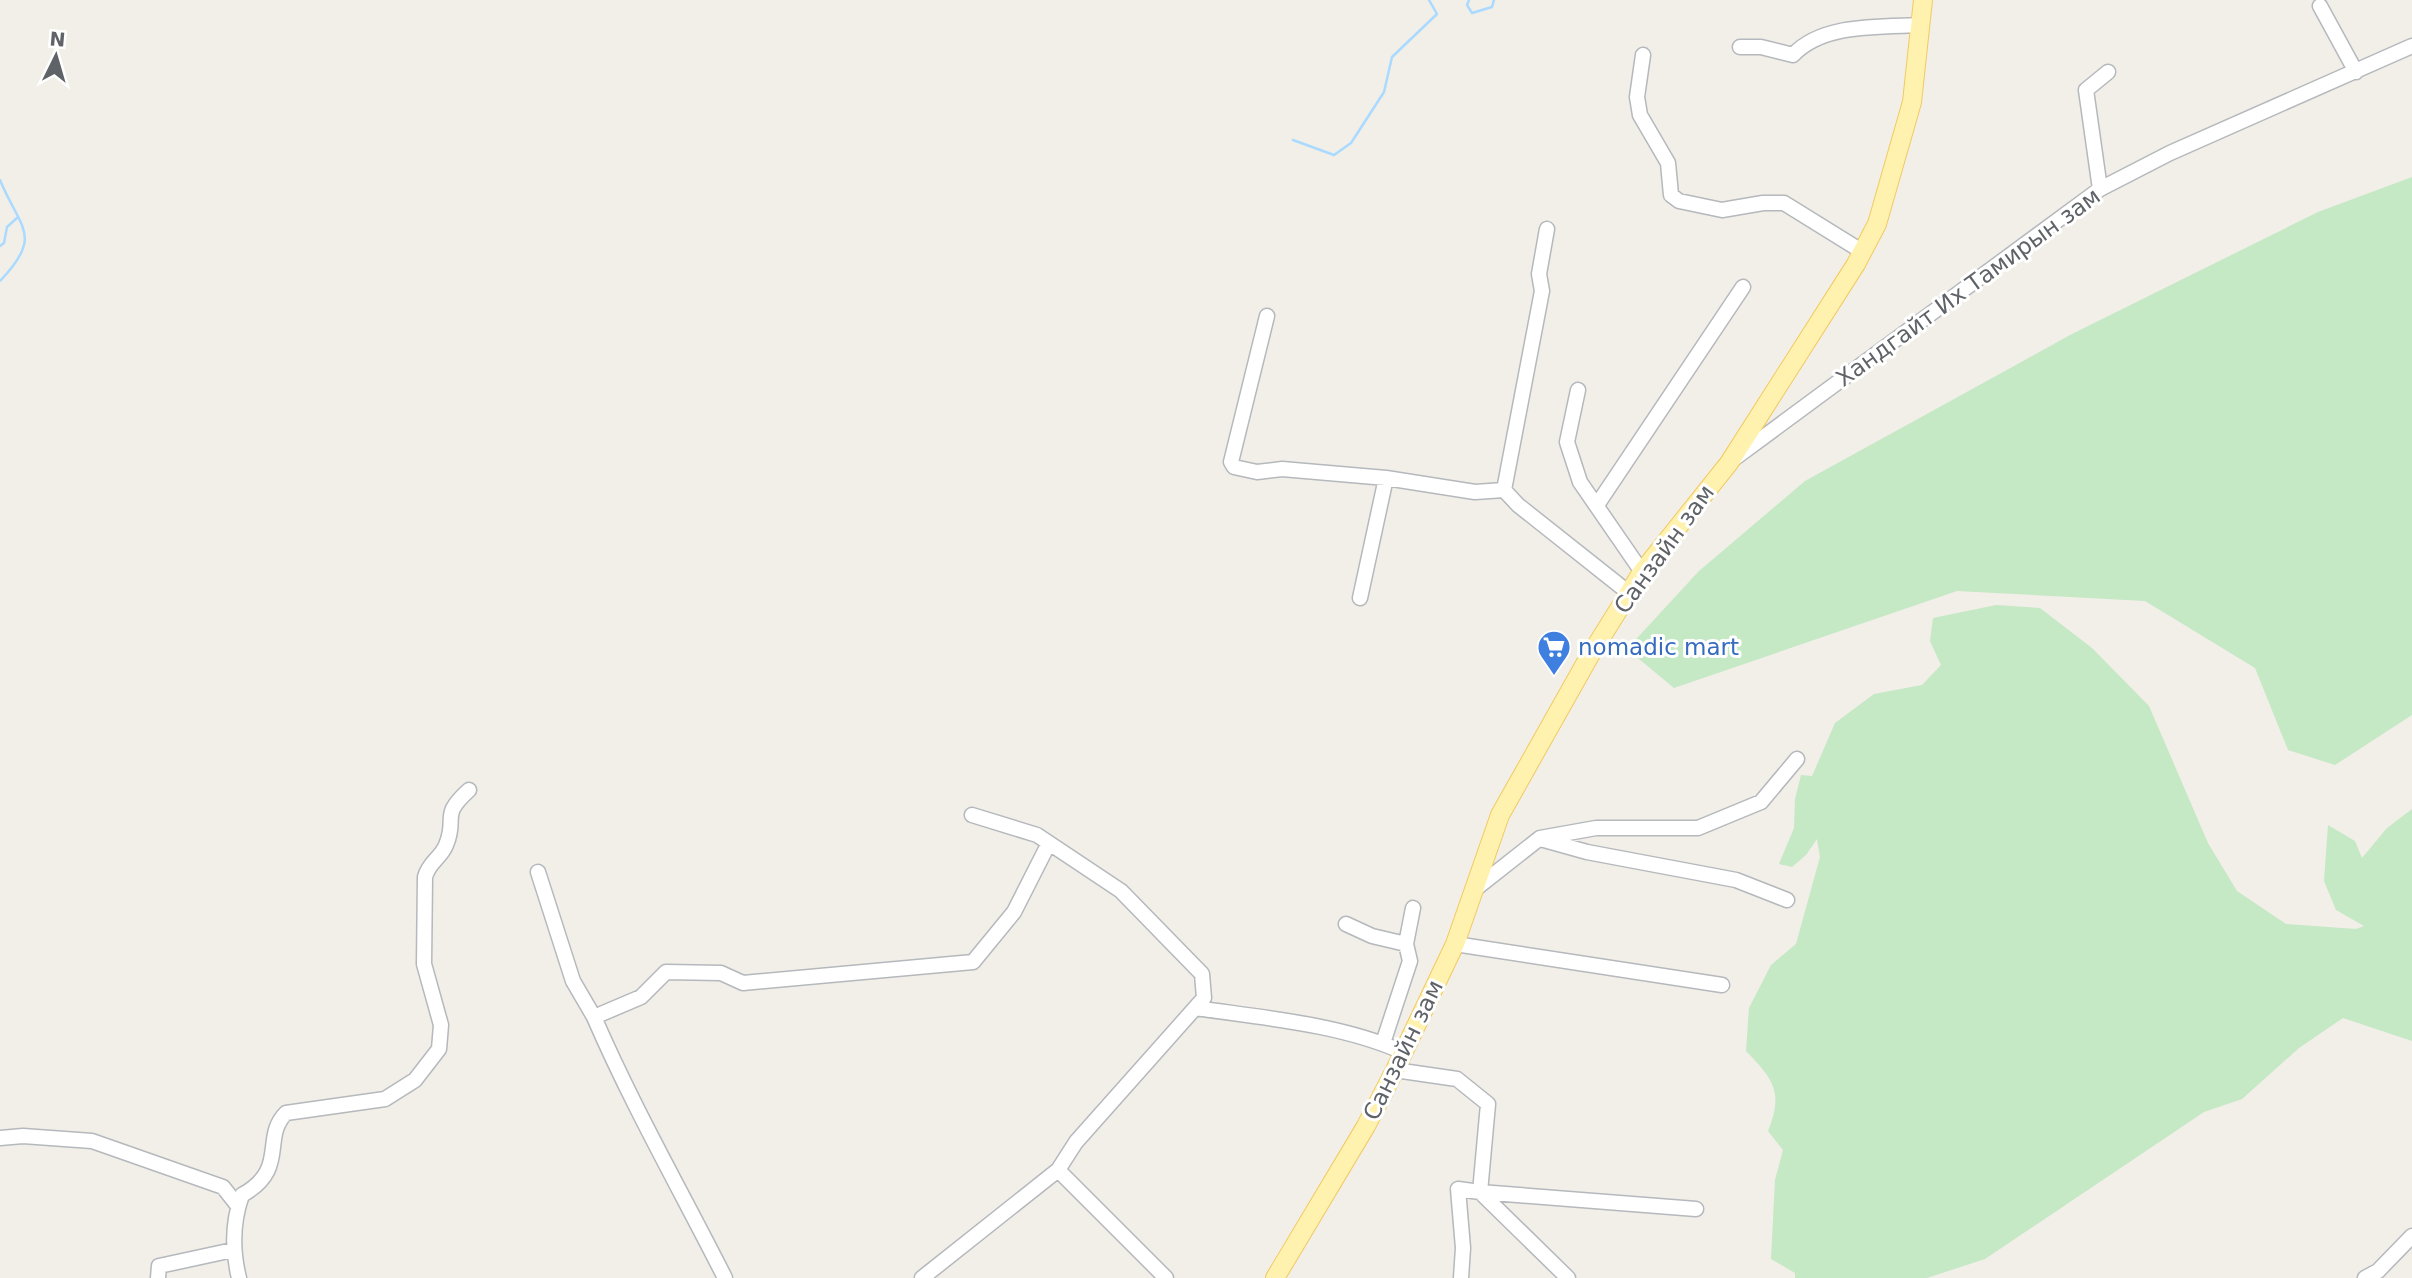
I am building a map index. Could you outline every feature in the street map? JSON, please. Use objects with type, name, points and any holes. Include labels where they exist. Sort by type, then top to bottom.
[{"type":"main road","name":"Санзайн зам","points":[[1275,1278],[1366,1126],[1395,1070],[1455,944],[1500,815],[1642,572],[1728,463],[1863,252],[1877,224],[1912,103],[1923,0]]},
{"type":"street","points":[[2320,6],[2356,72]]},
{"type":"street","points":[[1740,47],[1761,47],[1793,55],[1803,45],[1821,36],[1870,28],[1921,25]]},
{"type":"street","name":"Хандгайт Их Тамирын зам","points":[[1728,463],[2100,188],[2170,153],[2412,46]]},
{"type":"street","points":[[1643,55],[1637,97],[1640,115],[1668,163],[1671,195],[1679,201],[1723,210],[1763,203],[1784,203],[1863,252]]},
{"type":"street","points":[[2100,188],[2085,90],[2108,72]]},
{"type":"street","points":[[1504,490],[1542,291],[1539,274],[1547,229]]},
{"type":"street","points":[[1597,505],[1742,287]]},
{"type":"street","points":[[1267,316],[1231,461],[1234,467],[1257,472],[1282,468],[1386,478],[1475,492],[1504,490]]},
{"type":"street","points":[[1578,390],[1567,442],[1580,482],[1642,572]]},
{"type":"street","points":[[1360,598],[1386,478]]},
{"type":"street","points":[[1504,490],[1518,505],[1629,593]]},
{"type":"street","points":[[1474,890],[1540,838],[1596,828],[1698,828],[1761,802],[1797,759]]},
{"type":"street","points":[[239,1278],[233,1250],[239,1206],[243,1195],[259,1186],[267,1175],[274,1154],[279,1120],[286,1113],[385,1099],[415,1080],[439,1049],[441,1025],[424,964],[425,877],[429,864],[446,846],[451,812],[456,801],[469,790]]},
{"type":"street","points":[[922,1278],[1058,1170],[1076,1142],[1196,1008],[1205,991],[1202,974],[1194,963],[1121,891],[1037,835],[972,815]]},
{"type":"street","points":[[1540,838],[1587,852],[1736,880],[1787,900]]},
{"type":"street","points":[[594,1017],[641,997],[666,972],[721,973],[743,983],[973,962],[1014,912],[1049,843]]},
{"type":"street","points":[[538,873],[573,981],[594,1017],[630,1100],[653,1136],[725,1278]]},
{"type":"street","points":[[1383,1043],[1410,961],[1406,944],[1413,908]]},
{"type":"street","points":[[1346,924],[1372,936],[1406,944]]},
{"type":"street","points":[[1455,944],[1722,985]]},
{"type":"street","points":[[1196,1008],[1294,1023],[1383,1043],[1403,1052]]},
{"type":"street","points":[[1395,1070],[1457,1079],[1488,1104],[1480,1192]]},
{"type":"street","points":[[0,1138],[23,1136],[92,1141],[127,1151],[223,1187],[239,1206]]},
{"type":"street","points":[[1058,1170],[1166,1278]]},
{"type":"street","points":[[1461,1278],[1458,1189],[1696,1209]]},
{"type":"street","points":[[1480,1192],[1568,1278]]},
{"type":"street","points":[[2365,1278],[2378,1270],[2412,1236]]},
{"type":"street","points":[[158,1278],[159,1266],[233,1250]]},
{"type":"green space","points":[[2412,177],[2412,715],[2335,765],[2288,750],[2255,668],[2145,601],[1957,591],[1674,688],[1627,649],[1699,571],[1805,481],[2072,334],[2318,212]]},
{"type":"green space","points":[[1996,605],[2040,608],[2092,648],[2149,706],[2208,843],[2237,891],[2286,924],[2356,929],[2364,926],[2336,910],[2324,881],[2328,825],[2355,841],[2362,858],[2387,828],[2412,809],[2412,1041],[2343,1018],[2299,1048],[2242,1099],[2204,1112],[1985,1259],[1927,1278],[1795,1278],[1795,1273],[1771,1259],[1775,1180],[1783,1150],[1768,1131],[1775,1106],[1773,1087],[1763,1070],[1746,1051],[1749,1008],[1771,965],[1796,944],[1820,857],[1817,839],[1806,855],[1792,867],[1779,864],[1794,828],[1795,799],[1801,775],[1812,776],[1835,723],[1874,694],[1922,685],[1941,665],[1930,641],[1933,618]]},
{"type":"waterway","points":[[1293,140],[1334,155],[1351,143],[1384,92],[1392,57],[1437,14],[1429,0]]},
{"type":"waterway","points":[[1469,0],[1467,5],[1472,13],[1492,7],[1494,0]]},
{"type":"waterway","points":[[0,180],[20,221],[25,242],[21,253],[0,281]]},
{"type":"waterway","points":[[0,246],[4,243],[7,227],[18,217]]},
{"type":"place","name":"nomadic mart","points":[[1554,677]]}]
